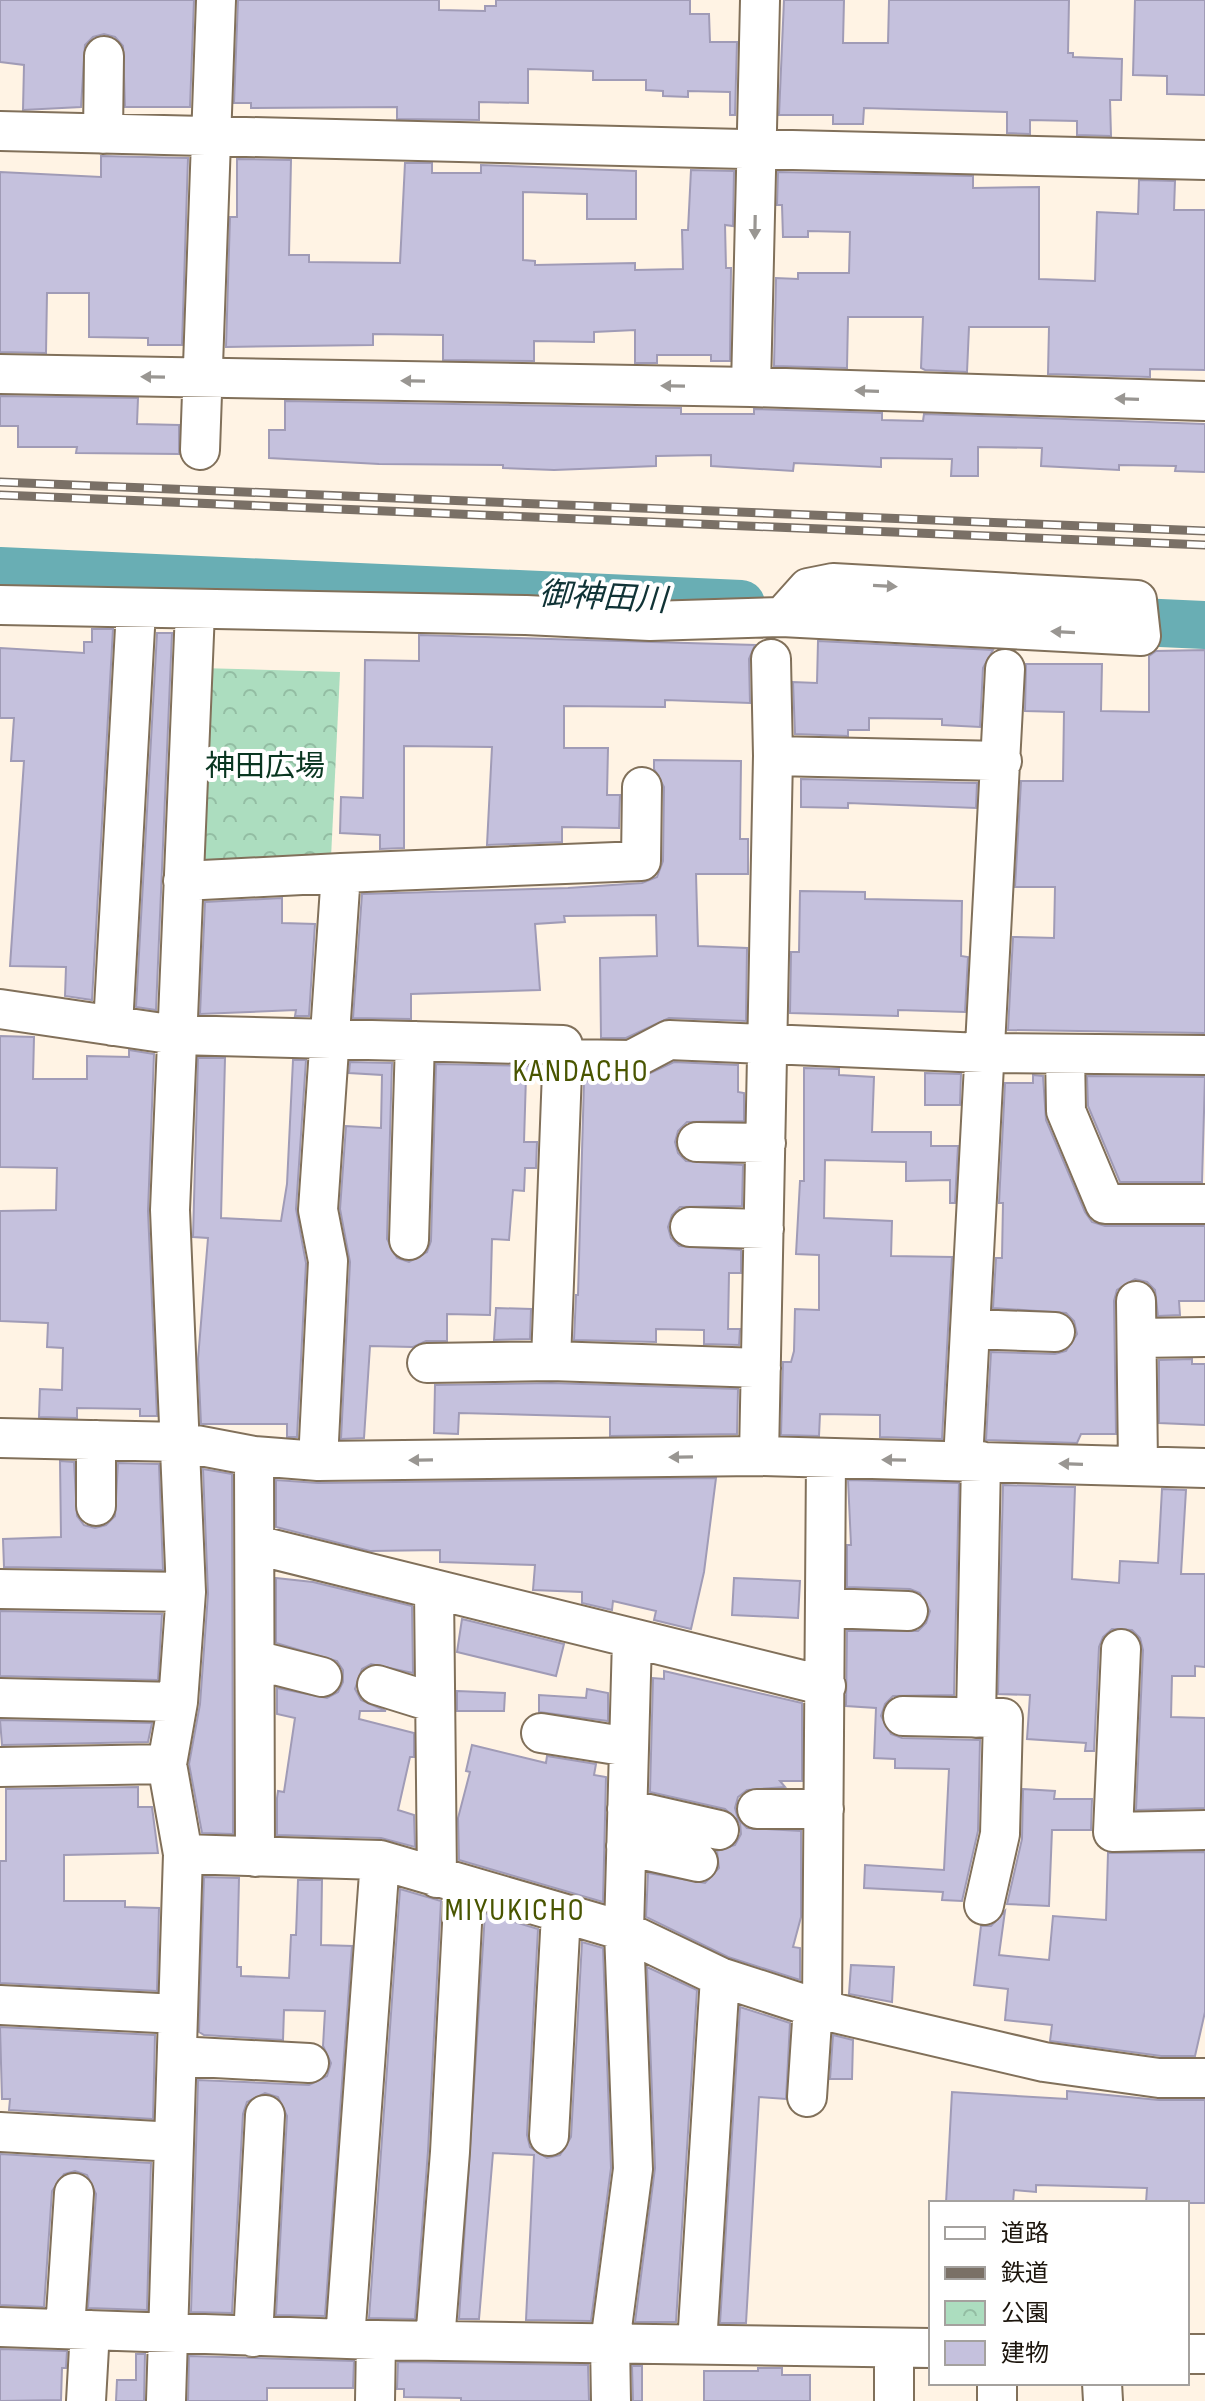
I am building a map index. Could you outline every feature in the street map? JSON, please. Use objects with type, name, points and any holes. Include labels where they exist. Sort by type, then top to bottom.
[{"type":"street","points":[[200,450],[208,136],[216,0]]},
{"type":"street","points":[[751,387],[760,0]]},
{"type":"street","points":[[103,134],[104,56]]},
{"type":"street","points":[[0,131],[1205,160]]},
{"type":"street","points":[[0,374],[751,387],[1205,401]]},
{"type":"street","points":[[0,605],[136,610],[526,615],[650,621],[792,605],[1141,636],[1139,617]]},
{"type":"street","points":[[113,1026],[136,610]]},
{"type":"street","points":[[166,2401],[183,1854],[167,1764],[178,1702],[186,1592],[170,1210],[195,611]]},
{"type":"street","points":[[759,1456],[773,756],[771,659]]},
{"type":"street","points":[[976,1718],[970,1329],[1005,669]]},
{"type":"street","points":[[773,756],[1002,761]]},
{"type":"street","points":[[183,881],[641,861],[642,787]]},
{"type":"street","points":[[318,1461],[328,1261],[318,1210],[341,873]]},
{"type":"street","points":[[0,1009],[176,1035],[563,1045],[551,1361]]},
{"type":"street","points":[[563,1059],[631,1060],[669,1040],[983,1053],[1205,1055]]},
{"type":"street","points":[[409,1240],[415,1041]]},
{"type":"street","points":[[1065,1054],[1066,1111],[1105,1204],[1205,1204]]},
{"type":"street","points":[[697,1142],[766,1143]]},
{"type":"street","points":[[690,1227],[764,1229]]},
{"type":"street","points":[[1138,1466],[1136,1320],[1205,1337]]},
{"type":"street","points":[[970,1329],[1055,1332]]},
{"type":"street","points":[[427,1363],[551,1361],[761,1368]]},
{"type":"street","points":[[0,1438],[180,1442],[254,1456],[318,1461],[759,1456],[1205,1468]]},
{"type":"street","points":[[96,1440],[96,1506]]},
{"type":"street","points":[[254,1456],[255,1857]]},
{"type":"street","points":[[807,2097],[817,2008],[824,1809],[826,1458]]},
{"type":"street","points":[[256,1545],[826,1686]]},
{"type":"street","points":[[0,1589],[186,1592]]},
{"type":"street","points":[[434,1589],[435,1703],[450,1882],[450,2152],[435,2341]]},
{"type":"street","points":[[826,1608],[908,1611]]},
{"type":"street","points":[[611,2401],[610,2343],[633,2169],[624,1931],[632,1639]]},
{"type":"street","points":[[1121,1649],[1113,1832],[1205,1830]]},
{"type":"street","points":[[255,1660],[322,1677]]},
{"type":"street","points":[[377,1685],[435,1703]]},
{"type":"street","points":[[0,1698],[178,1702]]},
{"type":"street","points":[[903,1716],[1003,1718],[1000,1834],[984,1905]]},
{"type":"street","points":[[541,1733],[629,1747]]},
{"type":"street","points":[[0,1767],[167,1764]]},
{"type":"street","points":[[627,1809],[719,1830]]},
{"type":"street","points":[[757,1809],[824,1809]]},
{"type":"street","points":[[626,1846],[698,1862]]},
{"type":"street","points":[[183,1854],[380,1860],[624,1931],[720,1977],[817,2008],[1044,2062],[1145,2076],[1205,2078]]},
{"type":"street","points":[[375,2401],[360,2340],[380,1860]]},
{"type":"street","points":[[549,2136],[561,1914]]},
{"type":"street","points":[[697,2344],[720,1977]]},
{"type":"street","points":[[0,2005],[178,2014]]},
{"type":"street","points":[[177,2056],[309,2063]]},
{"type":"street","points":[[253,2337],[265,2115]]},
{"type":"street","points":[[0,2132],[174,2142]]},
{"type":"street","points":[[74,2193],[77,2330],[86,2401]]},
{"type":"street","points":[[0,2327],[360,2340],[929,2348]]},
{"type":"street","points":[[894,2348],[894,2401]]},
{"type":"green space","name":"神田広場","points":[[200,668],[340,672],[331,858],[191,861]]},
{"type":"building","points":[[0,0],[194,0],[190,107],[125,107],[123,46],[115,37],[104,34],[93,37],[85,45],[81,107],[23,110],[24,65],[0,62]]},
{"type":"building","points":[[238,0],[439,0],[439,10],[485,11],[485,6],[496,6],[496,0],[690,0],[690,14],[709,14],[710,42],[737,42],[735,115],[730,115],[730,92],[688,91],[688,97],[663,96],[663,91],[646,90],[646,80],[593,80],[593,71],[528,69],[528,103],[479,102],[479,120],[397,119],[397,107],[251,108],[251,103],[234,103]]},
{"type":"building","points":[[784,0],[844,0],[843,43],[888,43],[889,0],[1069,0],[1068,53],[1073,53],[1073,57],[1122,59],[1121,100],[1110,100],[1111,136],[1077,135],[1077,121],[1030,120],[1030,134],[1007,133],[1007,112],[864,108],[863,124],[833,124],[833,115],[779,115]]},
{"type":"building","points":[[1135,0],[1205,0],[1205,95],[1167,94],[1167,76],[1133,75]]},
{"type":"building","points":[[101,156],[188,158],[182,345],[148,345],[148,338],[89,337],[89,293],[47,293],[46,353],[0,352],[0,172],[101,177]]},
{"type":"building","points":[[237,159],[291,160],[289,255],[309,255],[309,262],[400,263],[405,163],[432,163],[432,173],[481,173],[481,165],[636,171],[636,219],[587,219],[587,194],[523,192],[523,260],[535,261],[535,265],[635,263],[635,270],[683,269],[682,230],[688,230],[691,170],[734,171],[733,226],[725,225],[726,268],[731,268],[730,361],[711,361],[711,355],[657,355],[657,363],[635,363],[635,330],[594,332],[594,342],[534,341],[534,361],[443,360],[443,335],[373,334],[373,345],[226,347],[230,217],[237,217]]},
{"type":"building","points":[[778,172],[973,176],[973,188],[1039,187],[1039,279],[1095,281],[1097,212],[1138,214],[1139,180],[1175,181],[1174,210],[1205,210],[1205,370],[1150,369],[1150,377],[1048,374],[1049,327],[969,327],[967,372],[925,370],[921,368],[923,317],[848,317],[847,368],[774,366],[776,278],[798,279],[798,273],[849,273],[850,232],[808,231],[808,237],[783,237],[782,205],[777,205]]},
{"type":"building","points":[[0,396],[138,398],[137,424],[179,425],[179,454],[76,453],[77,447],[18,447],[18,426],[0,426]]},
{"type":"building","points":[[285,401],[681,408],[681,414],[754,414],[754,409],[882,413],[882,420],[923,421],[924,414],[1205,424],[1205,472],[1175,471],[1176,466],[1119,465],[1119,470],[1041,466],[1042,448],[978,447],[978,476],[951,476],[952,459],[881,458],[881,467],[794,463],[793,471],[711,466],[711,455],[656,456],[656,466],[554,470],[503,468],[503,465],[379,464],[269,458],[269,430],[285,430]]},
{"type":"building","points":[[92,629],[113,629],[92,1000],[65,996],[66,967],[10,966],[24,761],[11,761],[14,718],[0,718],[0,648],[84,653],[84,642],[92,642]]},
{"type":"building","points":[[157,633],[172,633],[156,1010],[136,1007]]},
{"type":"building","points":[[419,635],[755,645],[749,659],[750,703],[665,700],[665,707],[564,706],[564,748],[608,748],[607,795],[620,795],[619,828],[562,827],[562,842],[487,845],[492,747],[404,746],[404,848],[380,849],[380,835],[340,833],[341,797],[363,798],[365,660],[419,661]]},
{"type":"building","points":[[818,641],[993,650],[983,668],[980,727],[942,725],[942,719],[869,718],[869,730],[848,730],[848,736],[795,734],[793,682],[817,683]]},
{"type":"building","points":[[1205,650],[1205,1033],[1008,1030],[1013,937],[1054,938],[1055,887],[1015,887],[1021,781],[1063,781],[1064,712],[1025,711],[1026,664],[1102,664],[1101,711],[1149,712],[1149,656],[1156,651]]},
{"type":"building","points":[[654,760],[741,761],[740,839],[748,839],[748,874],[696,874],[698,946],[747,948],[746,1021],[669,1018],[626,1038],[601,1038],[600,958],[657,956],[656,915],[564,916],[565,922],[535,924],[540,990],[411,994],[411,1019],[353,1018],[362,894],[568,888],[642,883],[657,877],[663,861],[664,787],[654,769]]},
{"type":"building","points":[[801,779],[977,783],[976,808],[848,803],[848,808],[801,807]]},
{"type":"building","points":[[800,891],[865,892],[865,899],[962,901],[961,956],[968,957],[965,1012],[898,1010],[898,1016],[790,1013],[791,952],[799,952]]},
{"type":"building","points":[[282,898],[282,923],[315,924],[309,1016],[295,1016],[296,1010],[200,1014],[205,902]]},
{"type":"building","points":[[0,1036],[34,1037],[33,1079],[87,1079],[87,1056],[129,1057],[129,1050],[154,1054],[148,1211],[157,1416],[140,1416],[140,1409],[77,1408],[77,1418],[39,1417],[40,1389],[62,1390],[63,1348],[47,1347],[48,1323],[0,1321],[0,1211],[56,1210],[57,1168],[0,1167]]},
{"type":"building","points":[[198,1058],[225,1058],[221,1218],[281,1221],[287,1184],[293,1060],[306,1060],[296,1209],[306,1263],[297,1437],[287,1437],[287,1424],[201,1424],[198,1359],[208,1238],[193,1237]]},
{"type":"building","points":[[350,1062],[392,1063],[387,1239],[397,1258],[409,1262],[427,1252],[431,1241],[436,1064],[540,1066],[540,1077],[526,1076],[524,1142],[537,1142],[536,1168],[525,1168],[524,1191],[513,1190],[509,1240],[492,1239],[490,1315],[447,1314],[447,1341],[426,1341],[413,1347],[370,1346],[364,1438],[341,1439],[350,1262],[340,1209],[346,1126],[381,1128],[382,1075],[349,1073]]},
{"type":"building","points":[[674,1062],[738,1065],[738,1092],[744,1093],[744,1121],[687,1122],[678,1131],[675,1142],[678,1153],[686,1161],[743,1165],[742,1206],[680,1207],[672,1215],[668,1227],[671,1238],[679,1246],[741,1250],[741,1273],[729,1273],[728,1329],[740,1329],[739,1345],[704,1344],[704,1330],[656,1329],[656,1342],[574,1340],[584,1081],[631,1082]]},
{"type":"building","points":[[804,1068],[839,1069],[839,1075],[874,1077],[872,1132],[931,1132],[931,1146],[958,1146],[955,1203],[950,1203],[950,1180],[906,1181],[906,1162],[825,1160],[824,1218],[892,1221],[891,1256],[952,1257],[942,1439],[880,1437],[880,1415],[820,1414],[819,1436],[781,1435],[783,1362],[791,1362],[794,1351],[795,1309],[819,1310],[819,1255],[796,1254],[800,1181],[804,1181]]},
{"type":"building","points":[[925,1073],[961,1074],[960,1105],[925,1105]]},
{"type":"building","points":[[1033,1075],[1043,1076],[1046,1120],[1092,1222],[1105,1226],[1205,1226],[1205,1301],[1179,1301],[1180,1315],[1158,1316],[1155,1290],[1147,1282],[1135,1279],[1117,1290],[1114,1301],[1116,1434],[1081,1434],[1077,1443],[986,1440],[991,1352],[1055,1354],[1066,1351],[1077,1334],[1074,1321],[1066,1313],[993,1308],[996,1258],[1002,1258],[1003,1203],[999,1203],[1005,1083],[1033,1083]]},
{"type":"building","points":[[1087,1076],[1205,1077],[1202,1182],[1120,1182],[1088,1106]]},
{"type":"building","points":[[496,1308],[531,1309],[530,1339],[494,1340]]},
{"type":"building","points":[[1192,1359],[1192,1364],[1205,1364],[1205,1425],[1159,1423],[1159,1360]]},
{"type":"building","points":[[551,1383],[738,1389],[737,1434],[610,1436],[610,1417],[459,1413],[458,1434],[434,1433],[435,1385]]},
{"type":"building","points":[[60,1461],[74,1462],[77,1516],[84,1525],[95,1528],[106,1525],[115,1516],[118,1463],[159,1464],[163,1570],[4,1567],[3,1539],[61,1537]]},
{"type":"building","points":[[203,1469],[232,1474],[233,1834],[202,1833],[189,1764],[200,1704],[208,1594]]},
{"type":"building","points":[[716,1478],[704,1572],[691,1629],[654,1620],[656,1611],[613,1601],[612,1610],[582,1603],[582,1592],[533,1590],[535,1565],[440,1562],[440,1550],[370,1551],[276,1527],[276,1480],[318,1483]]},
{"type":"building","points":[[848,1480],[959,1483],[954,1695],[893,1696],[885,1704],[881,1716],[891,1734],[902,1738],[980,1740],[978,1831],[962,1901],[942,1900],[943,1892],[864,1888],[865,1865],[944,1870],[949,1769],[895,1768],[895,1759],[874,1758],[876,1708],[846,1706],[847,1631],[918,1631],[926,1623],[930,1611],[920,1593],[910,1589],[847,1587],[847,1545],[851,1545]]},
{"type":"building","points":[[1003,1485],[1075,1487],[1072,1579],[1119,1583],[1120,1561],[1158,1563],[1162,1489],[1186,1490],[1181,1574],[1205,1574],[1205,1667],[1195,1666],[1195,1676],[1172,1676],[1171,1717],[1205,1718],[1205,1808],[1136,1810],[1143,1650],[1140,1638],[1132,1630],[1112,1629],[1103,1637],[1099,1647],[1094,1751],[1085,1751],[1086,1743],[1027,1739],[1030,1695],[998,1694]]},
{"type":"building","points":[[276,1578],[313,1582],[412,1606],[413,1673],[371,1664],[362,1669],[355,1689],[361,1700],[386,1711],[360,1711],[359,1719],[414,1733],[414,1757],[410,1757],[398,1810],[414,1815],[415,1847],[381,1838],[277,1835],[278,1791],[284,1792],[295,1718],[277,1714],[277,1688],[327,1698],[338,1692],[343,1682],[343,1670],[337,1661],[276,1643]]},
{"type":"building","points":[[734,1578],[800,1581],[798,1618],[732,1615]]},
{"type":"building","points":[[0,1611],[162,1614],[158,1680],[0,1676]]},
{"type":"building","points":[[462,1619],[564,1644],[556,1676],[457,1652]]},
{"type":"building","points":[[664,1671],[802,1703],[802,1781],[780,1781],[785,1787],[747,1790],[738,1797],[735,1808],[738,1819],[747,1828],[801,1831],[801,1917],[793,1947],[800,1948],[800,1980],[728,1957],[646,1917],[648,1873],[705,1883],[719,1868],[717,1851],[735,1845],[741,1834],[740,1823],[725,1809],[650,1792],[653,1678],[664,1679]]},
{"type":"building","points":[[587,1689],[608,1693],[608,1721],[539,1712],[539,1695],[586,1698]]},
{"type":"building","points":[[457,1691],[505,1693],[504,1711],[457,1711]]},
{"type":"building","points":[[0,1720],[152,1723],[148,1742],[2,1745]]},
{"type":"building","points":[[472,1745],[546,1763],[547,1756],[596,1764],[594,1775],[606,1777],[603,1902],[459,1860],[458,1818],[470,1772],[466,1771]]},
{"type":"building","points":[[138,1787],[138,1807],[152,1807],[158,1853],[64,1855],[64,1901],[125,1901],[125,1907],[159,1908],[157,1991],[0,1983],[0,1861],[6,1861],[6,1789]]},
{"type":"building","points":[[1023,1789],[1055,1791],[1054,1799],[1092,1799],[1091,1830],[1052,1830],[1049,1906],[1007,1904],[1022,1839]]},
{"type":"building","points":[[1205,1852],[1205,2012],[1195,2056],[1161,2056],[1050,2041],[1052,2025],[1005,2020],[1008,1989],[974,1985],[981,1926],[991,1926],[1005,1911],[999,1955],[1049,1960],[1053,1916],[1106,1920],[1108,1853]]},
{"type":"building","points":[[204,1877],[239,1878],[237,1967],[241,1967],[241,1976],[289,1978],[291,1935],[296,1935],[298,1880],[322,1880],[321,1945],[352,1946],[325,2316],[276,2315],[287,2116],[278,2097],[265,2093],[247,2102],[243,2114],[232,2313],[191,2312],[198,2080],[309,2085],[327,2076],[331,2063],[323,2046],[325,2011],[284,2010],[283,2040],[204,2035],[199,2032]]},
{"type":"building","points":[[400,1889],[441,1901],[428,2151],[415,2319],[369,2318]]},
{"type":"building","points":[[485,1913],[538,1929],[527,2135],[530,2147],[547,2158],[560,2155],[571,2137],[582,1942],[603,1948],[611,2168],[591,2321],[526,2320],[534,2155],[493,2153],[479,2319],[459,2319]]},
{"type":"building","points":[[851,1965],[894,1967],[892,2002],[849,1994]]},
{"type":"building","points":[[647,1967],[697,1990],[676,2322],[635,2322],[655,2168]]},
{"type":"building","points":[[740,2007],[790,2023],[786,2099],[759,2097],[746,2323],[720,2323]]},
{"type":"building","points":[[0,2027],[155,2035],[153,2119],[9,2110],[10,2099],[2,2099]]},
{"type":"building","points":[[833,2035],[853,2040],[852,2079],[830,2079]]},
{"type":"building","points":[[1067,2091],[1159,2100],[1205,2100],[1205,2203],[1146,2201],[1147,2188],[1036,2185],[1036,2192],[1014,2190],[1013,2201],[946,2201],[952,2092],[1067,2099]]},
{"type":"building","points":[[0,2154],[151,2163],[147,2310],[88,2308],[96,2194],[87,2175],[75,2171],[64,2174],[52,2191],[44,2307],[0,2305]]},
{"type":"building","points":[[0,2349],[67,2351],[66,2368],[62,2368],[61,2400],[0,2401]]},
{"type":"building","points":[[136,2354],[145,2354],[144,2401],[116,2401],[117,2380],[136,2380]]},
{"type":"building","points":[[189,2356],[354,2361],[353,2388],[267,2388],[267,2401],[188,2401]]},
{"type":"building","points":[[398,2362],[588,2365],[589,2401],[461,2401],[461,2398],[404,2397],[404,2389],[397,2389]]},
{"type":"building","points":[[632,2366],[642,2366],[642,2401],[633,2401]]},
{"type":"building","points":[[758,2368],[782,2368],[782,2375],[810,2375],[810,2401],[704,2401],[704,2371],[758,2371]]},
{"type":"waterway","name":"御神田川","points":[[0,571],[741,604]]},
{"type":"waterway","name":"御神田川","points":[[1094,620],[1205,625]]},
{"type":"railway","points":[[0,482],[1205,531]]},
{"type":"railway","points":[[0,495],[1205,545]]},
{"type":"district","name":"KANDACHO","points":[[581,1071]]},
{"type":"district","name":"MIYUKICHO","points":[[515,1910]]}]
